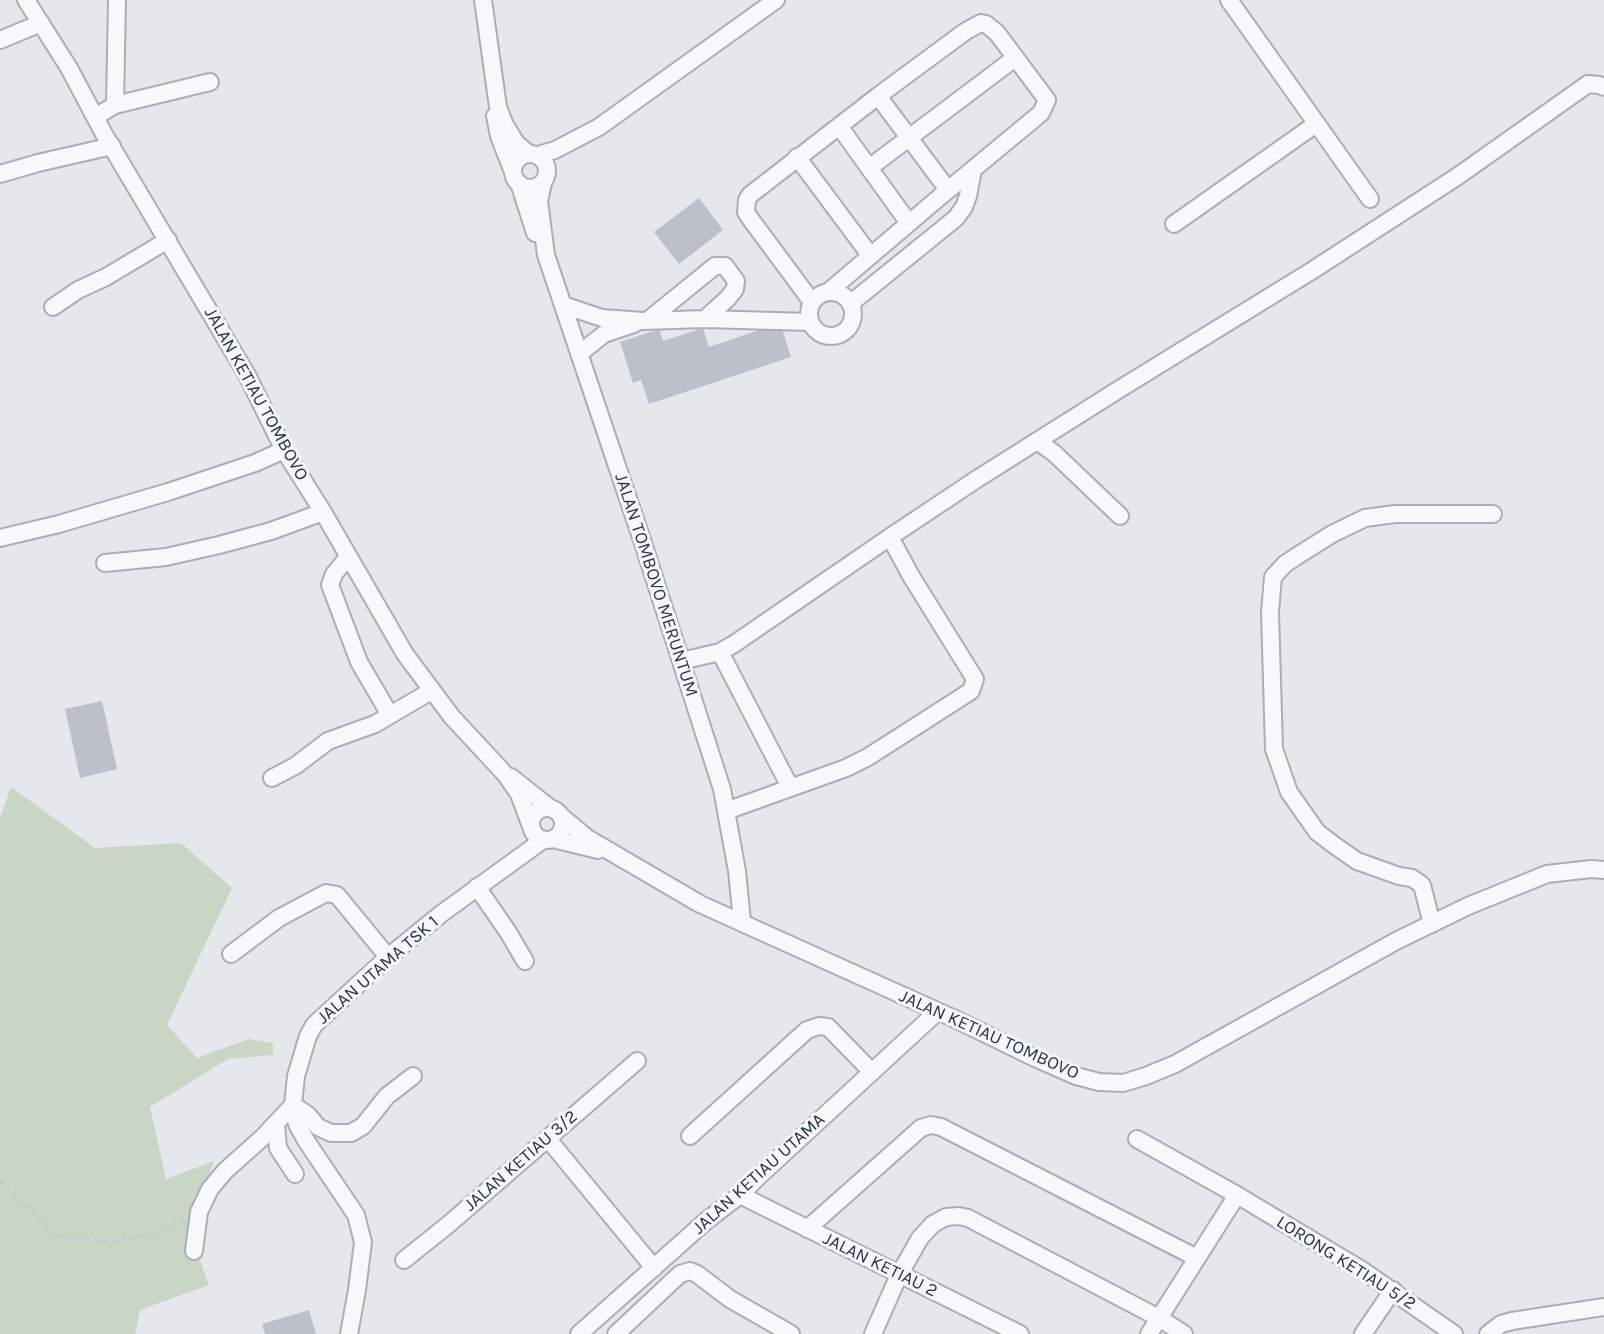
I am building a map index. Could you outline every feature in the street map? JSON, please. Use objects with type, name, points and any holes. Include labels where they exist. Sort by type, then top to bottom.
[{"type":"street","name":"JALAN KETIAU TOMBOVO","points":[[26,0],[69,68],[95,117],[247,375],[284,450],[323,512],[405,654],[452,717],[505,774],[519,794],[530,826]]},
{"type":"street","points":[[115,105],[117,0]]},
{"type":"street","points":[[483,0],[498,107],[516,143],[546,163],[545,178]]},
{"type":"street","points":[[599,127],[555,150],[519,158],[514,166],[516,178],[528,188],[538,186],[599,127],[776,0]]},
{"type":"street","points":[[1229,0],[1370,199]]},
{"type":"street","points":[[0,40],[41,23]]},
{"type":"street","points":[[812,302],[747,212],[750,195],[966,30],[981,23],[987,24],[997,33],[1047,100],[1041,113],[908,222],[828,292]]},
{"type":"street","points":[[869,168],[1015,58]]},
{"type":"street","points":[[95,117],[115,105],[210,82]]},
{"type":"street","points":[[681,661],[720,651],[734,644],[890,537],[1037,441],[1353,245],[1596,86]]},
{"type":"street","points":[[878,96],[948,190]]},
{"type":"street","name":"JALAN TOMBOVO MERUNTUM","points":[[498,107],[495,118],[499,136],[538,242],[546,255]]},
{"type":"street","points":[[1174,224],[1316,123]]},
{"type":"street","points":[[839,126],[908,222]]},
{"type":"street","points":[[0,174],[112,146]]},
{"type":"street","points":[[797,158],[870,255]]},
{"type":"street","points":[[851,303],[956,218],[968,196],[973,170]]},
{"type":"street","name":"JALAN TOMBOVO MERUNTUM","points":[[545,178],[539,201],[546,255],[722,789],[737,871],[742,921]]},
{"type":"street","points":[[52,307],[168,240]]},
{"type":"street","points":[[579,354],[604,334],[645,321],[715,266],[725,266],[736,281],[735,289],[705,319]]},
{"type":"street","points":[[828,292],[837,292],[846,296],[854,312],[853,321],[840,335],[831,337],[822,335],[814,330],[810,322],[809,312],[812,302],[819,295],[828,292]]},
{"type":"street","points":[[562,305],[603,318],[645,321],[705,319],[810,322]]},
{"type":"street","points":[[1037,441],[1054,453],[1120,516]]},
{"type":"street","points":[[0,538],[59,524],[168,492],[255,463],[284,450]]},
{"type":"street","points":[[105,563],[166,557],[219,545],[271,531],[323,512]]},
{"type":"street","points":[[1432,924],[1422,885],[1412,878],[1399,876],[1357,861],[1334,845],[1317,832],[1289,792],[1274,749],[1270,612],[1273,577],[1285,564],[1297,556],[1332,534],[1365,518],[1395,513],[1493,514]]},
{"type":"street","points":[[726,811],[824,777],[868,757],[971,691],[975,679],[911,576],[890,537]]},
{"type":"street","points":[[348,557],[334,574],[330,585],[359,662],[390,715]]},
{"type":"street","points":[[720,651],[790,787]]},
{"type":"street","points":[[272,778],[295,766],[328,741],[375,724],[432,691]]},
{"type":"street","name":"JALAN KETIAU TOMBOVO","points":[[505,774],[518,780],[581,834],[700,903],[1076,1076],[1099,1082],[1123,1083],[1175,1064],[1396,941],[1468,906],[1547,874],[1591,869],[1604,870]]},
{"type":"street","points":[[536,811],[556,812],[563,822],[561,832],[494,874],[514,852],[530,826],[536,811]]},
{"type":"street","points":[[530,826],[535,836],[548,839]]},
{"type":"street","name":"JALAN KETIAU TOMBOVO","points":[[548,839],[608,851]]},
{"type":"street","name":"JALAN UTAMA TSK 1","points":[[349,1334],[363,1242],[356,1215],[298,1126],[293,1105],[301,1053],[314,1025],[388,957],[494,874]]},
{"type":"street","points":[[477,887],[525,961]]},
{"type":"street","points":[[231,954],[279,918],[326,893],[337,895],[388,957]]},
{"type":"street","name":"JALAN KETIAU UTAMA","points":[[579,1334],[706,1221],[740,1195],[937,1012]]},
{"type":"street","points":[[690,1136],[807,1030],[819,1026],[828,1027],[872,1071]]},
{"type":"street","name":"JALAN KETIAU 3/2","points":[[404,1260],[449,1224],[637,1061]]},
{"type":"street","points":[[194,1251],[196,1225],[201,1208],[216,1180],[293,1105],[308,1114],[318,1127],[331,1133],[351,1133],[363,1126],[387,1096],[413,1076]]},
{"type":"street","points":[[276,1124],[278,1148],[295,1174]]},
{"type":"street","points":[[807,1229],[921,1128],[931,1125],[941,1127],[1197,1258]]},
{"type":"street","points":[[548,1139],[654,1268]]},
{"type":"street","name":"LORONG KETIAU 5/2","points":[[1137,1139],[1237,1195],[1393,1290],[1454,1334]]},
{"type":"street","name":"JALAN KETIAU 2","points":[[740,1195],[1020,1334]]},
{"type":"street","points":[[1149,1334],[1237,1195]]},
{"type":"street","points":[[873,1334],[899,1275],[920,1238],[933,1224],[946,1217],[968,1218],[1159,1318],[1184,1334]]},
{"type":"street","points":[[616,1334],[680,1274],[690,1271],[730,1299],[791,1334]]},
{"type":"street","points":[[1364,1334],[1393,1290]]},
{"type":"street","points":[[1488,1334],[1501,1324],[1512,1321],[1604,1307]]},
{"type":"path","points":[[0,1181],[57,1236],[111,1242],[162,1232],[201,1208]]},
{"type":"green space","points":[[11,787],[95,848],[181,843],[232,888],[167,1025],[197,1058],[249,1039],[273,1043],[273,1055],[228,1059],[150,1107],[166,1179],[214,1161],[189,1230],[209,1285],[140,1310],[135,1334],[0,1334],[0,818]]},
{"type":"building","points":[[699,198],[723,230],[679,264],[654,232]]},
{"type":"building","points":[[780,323],[791,357],[649,404],[641,380],[633,383],[620,342],[659,329],[663,341],[703,328],[709,347]]},
{"type":"building","points":[[102,701],[117,769],[80,778],[65,709]]},
{"type":"building","points":[[309,1310],[316,1334],[265,1334],[262,1324]]}]
